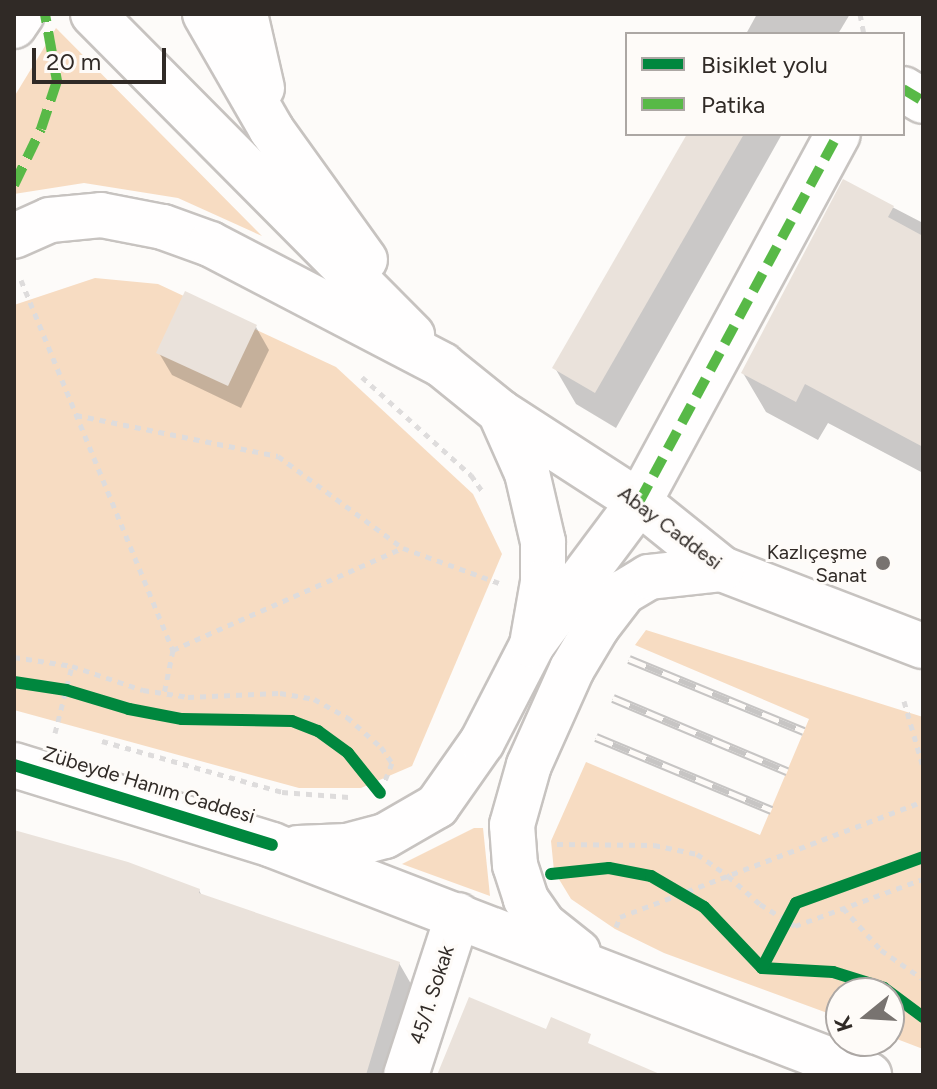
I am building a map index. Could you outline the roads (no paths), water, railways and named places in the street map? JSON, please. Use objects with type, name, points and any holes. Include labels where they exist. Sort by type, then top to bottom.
[{"type":"main road","points":[[14,26],[22,14]]},
{"type":"main road","name":"Abay Caddesi","points":[[93,14],[442,365],[500,412],[639,502],[722,569],[923,646]]},
{"type":"main road","points":[[205,14],[271,129],[442,365]]},
{"type":"main road","points":[[245,14],[271,129]]},
{"type":"main road","points":[[905,90],[923,101]]},
{"type":"main road","points":[[272,845],[306,849],[347,846],[385,836],[437,806],[462,775],[532,645],[639,502],[837,136]]},
{"type":"main road","name":"Abay Caddesi","points":[[14,236],[50,220],[101,215],[163,227],[210,244],[442,365]]},
{"type":"main road","points":[[500,412],[527,473],[543,542],[543,582],[532,645]]},
{"type":"main road","points":[[599,968],[544,925],[526,899],[515,865],[512,825],[529,765],[572,669],[597,627],[624,592],[649,577],[722,569]]},
{"type":"main road","name":"Zübeyde Hanım Caddesi","points":[[30,769],[272,845],[599,968],[869,1075]]},
{"type":"main road","name":"45/1. Sokak","points":[[406,1075],[458,915]]},
{"type":"railway","points":[[629,659],[804,731]]},
{"type":"railway","points":[[613,698],[787,771]]},
{"type":"railway","points":[[596,737],[771,810]]},
{"type":"place","name":"Kazlıçeşme Sanat","points":[[883,563]]}]
